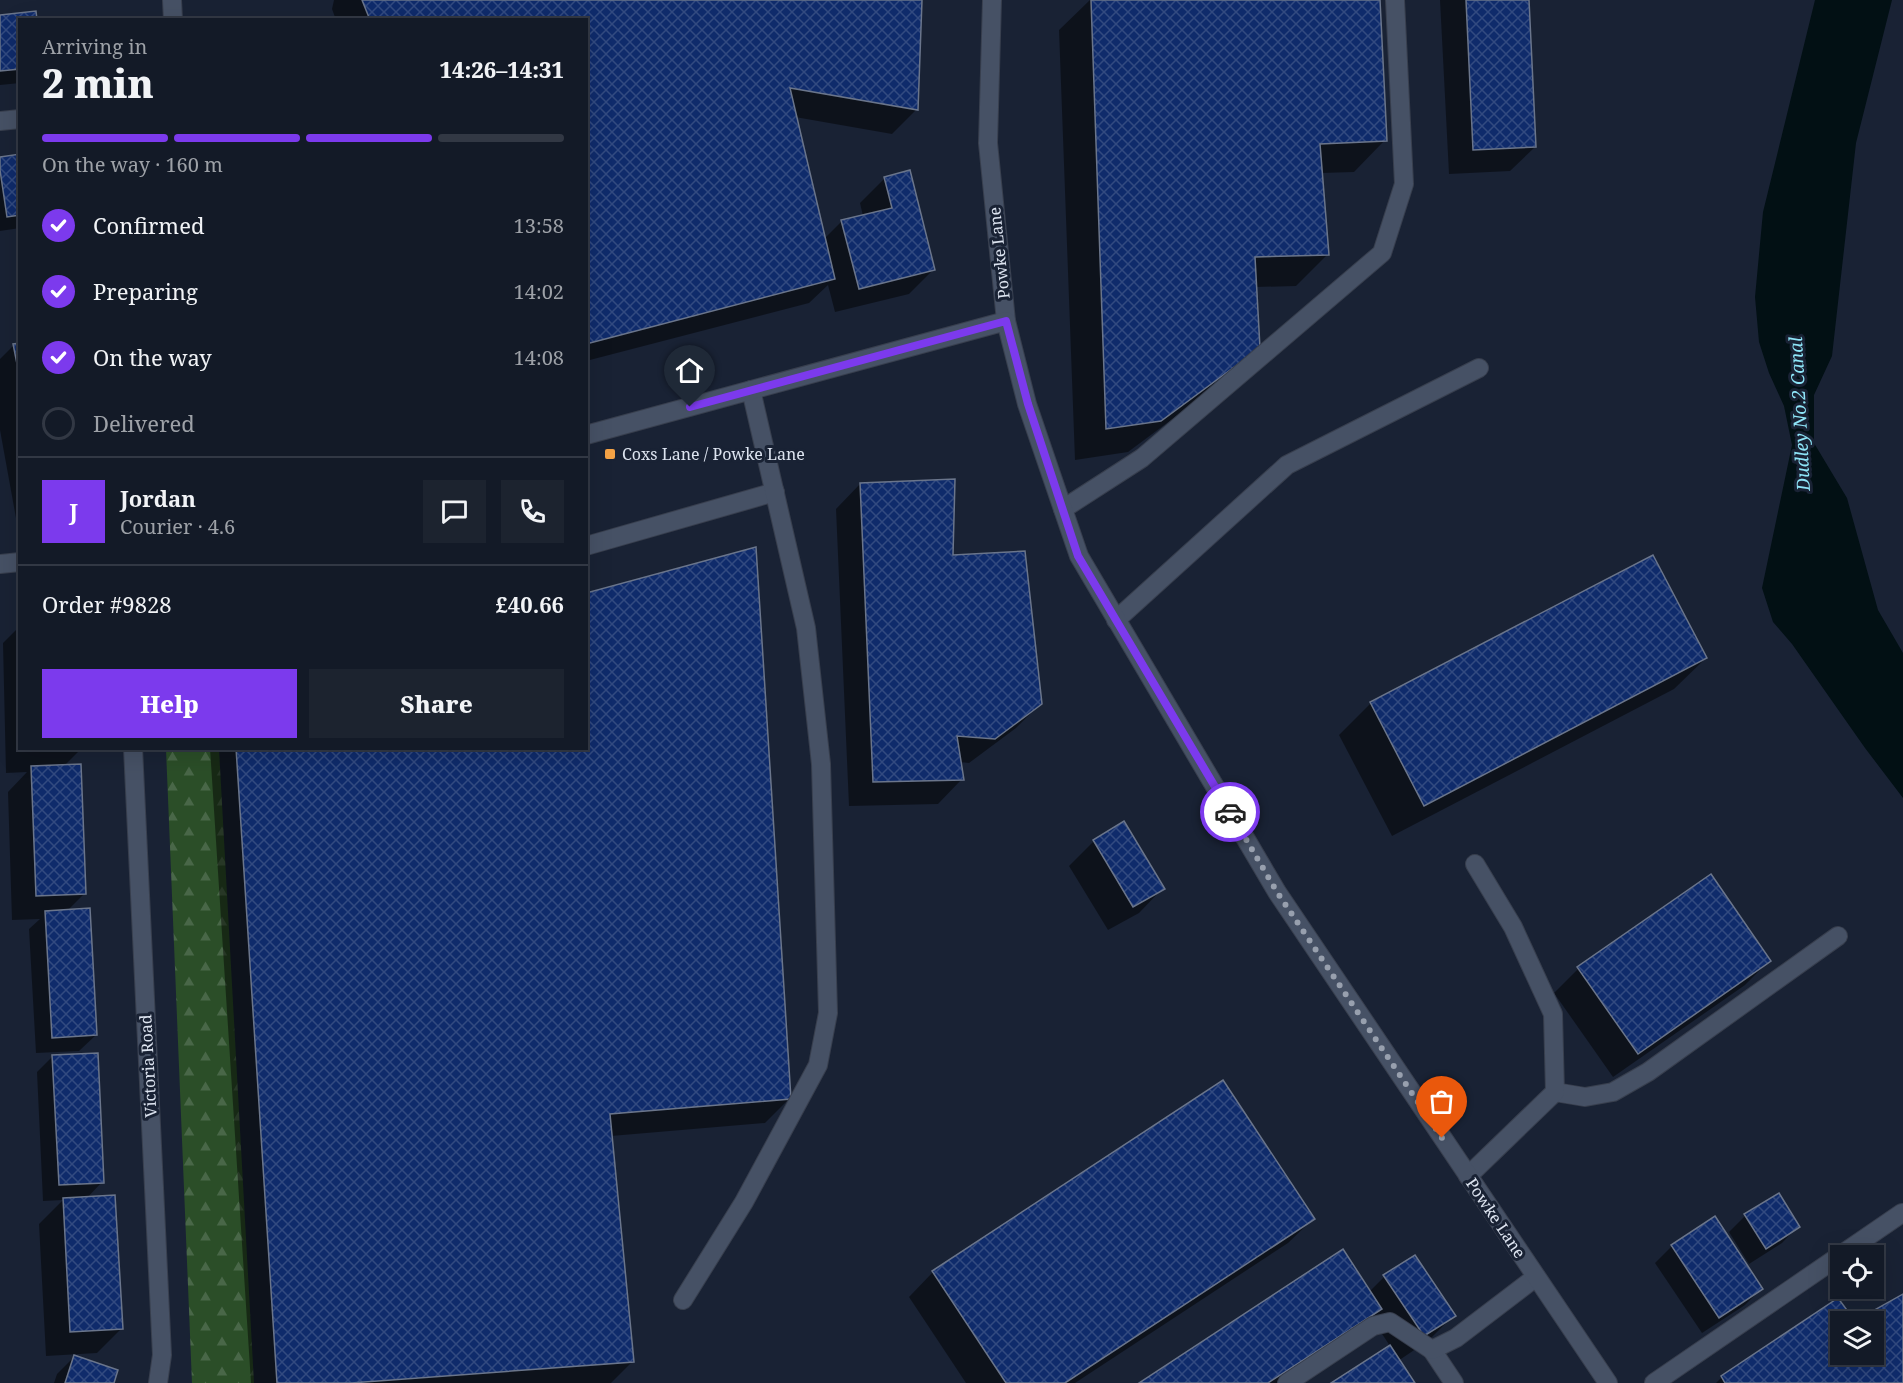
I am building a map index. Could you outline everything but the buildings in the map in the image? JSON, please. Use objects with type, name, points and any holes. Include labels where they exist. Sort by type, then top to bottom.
[{"type":"street","points":[[172,0],[173,18]]},
{"type":"street","name":"Powke Lane","points":[[992,0],[988,143],[1006,321],[1028,404],[1078,556],[1277,892],[1608,1383]]},
{"type":"street","points":[[1063,509],[1142,458],[1382,253],[1404,184],[1395,0]]},
{"type":"street","points":[[0,121],[18,119]]},
{"type":"street","points":[[588,434],[1006,321]]},
{"type":"street","points":[[1116,620],[1287,465],[1479,368]]},
{"type":"street","points":[[683,1300],[744,1202],[818,1065],[828,1013],[821,764],[806,628],[751,390]]},
{"type":"street","points":[[588,545],[775,492]]},
{"type":"street","points":[[0,564],[18,562]]},
{"type":"street","name":"Victoria Road","points":[[133,750],[161,1343],[158,1383]]},
{"type":"street","points":[[1468,1176],[1555,1092],[1553,1014],[1513,927],[1474,864]]},
{"type":"street","points":[[1555,1092],[1585,1097],[1613,1092],[1648,1072],[1838,936]]},
{"type":"street","points":[[1654,1383],[1902,1213]]},
{"type":"street","points":[[1432,1350],[1456,1338],[1536,1277]]},
{"type":"street","points":[[1287,1383],[1373,1326],[1390,1322],[1432,1350],[1454,1383]]},
{"type":"green space","points":[[166,750],[219,750],[254,1383],[192,1383]]},
{"type":"water","name":"Dudley No.2 Canal","points":[[1815,0],[1892,0],[1856,143],[1832,356],[1814,395],[1814,443],[1847,498],[1878,610],[1903,653],[1903,798],[1792,644],[1773,622],[1762,588],[1792,445],[1784,406],[1769,373],[1759,342],[1755,297],[1763,212]]},
{"type":"way so far","points":[[1230,812],[1277,892],[1442,1138]]},
{"type":"place","name":"Coxs Lane / Powke Lane","points":[[610,454]]},
{"type":"route","points":[[690,407],[1006,321],[1028,404],[1078,556],[1230,812]]}]
